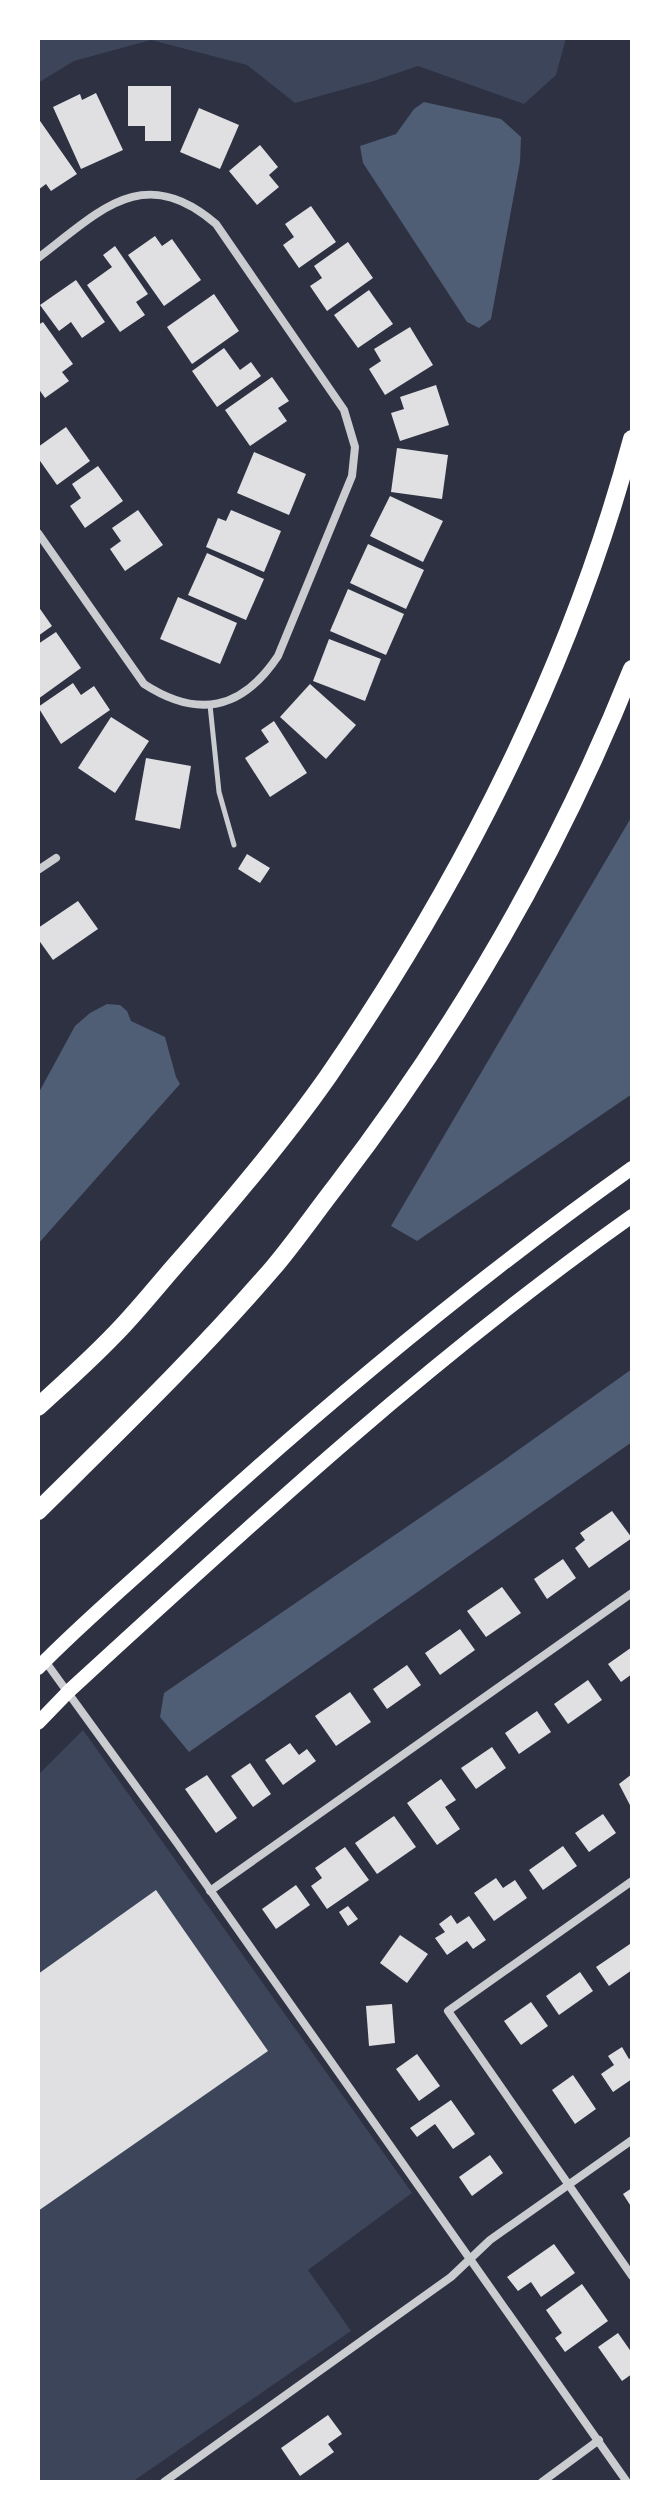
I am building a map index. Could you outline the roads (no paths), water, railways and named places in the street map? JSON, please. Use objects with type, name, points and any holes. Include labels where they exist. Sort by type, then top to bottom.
[{"type":"highway","points":[[38,1407],[113,1336],[219,1216],[328,1077],[420,934],[528,724],[577,605],[618,491],[632,439]]},
{"type":"highway","points":[[38,1511],[161,1389],[274,1267],[434,1051],[553,845],[632,669]]},
{"type":"main road","points":[[42,1664],[224,1496],[374,1365],[563,1217],[632,1168]]},
{"type":"main road","points":[[38,1723],[69,1691],[328,1455],[454,1351],[632,1216]]},
{"type":"street","points":[[38,258],[112,203],[137,194],[163,195],[198,208],[216,224],[344,410],[355,447],[352,476],[278,656],[262,679],[229,701],[194,707],[166,698],[144,684],[38,533]]},
{"type":"street","points":[[38,870],[56,858]]},
{"type":"street","points":[[210,1891],[632,1593]]},
{"type":"street","points":[[42,1664],[69,1691],[627,2482]]},
{"type":"street","points":[[632,1881],[448,2011],[632,2276]]},
{"type":"street","points":[[164,2482],[451,2277],[490,2240],[632,2140]]},
{"type":"street","points":[[542,2482],[599,2440]]},
{"type":"lane","points":[[210,704],[219,792],[234,845]]}]
